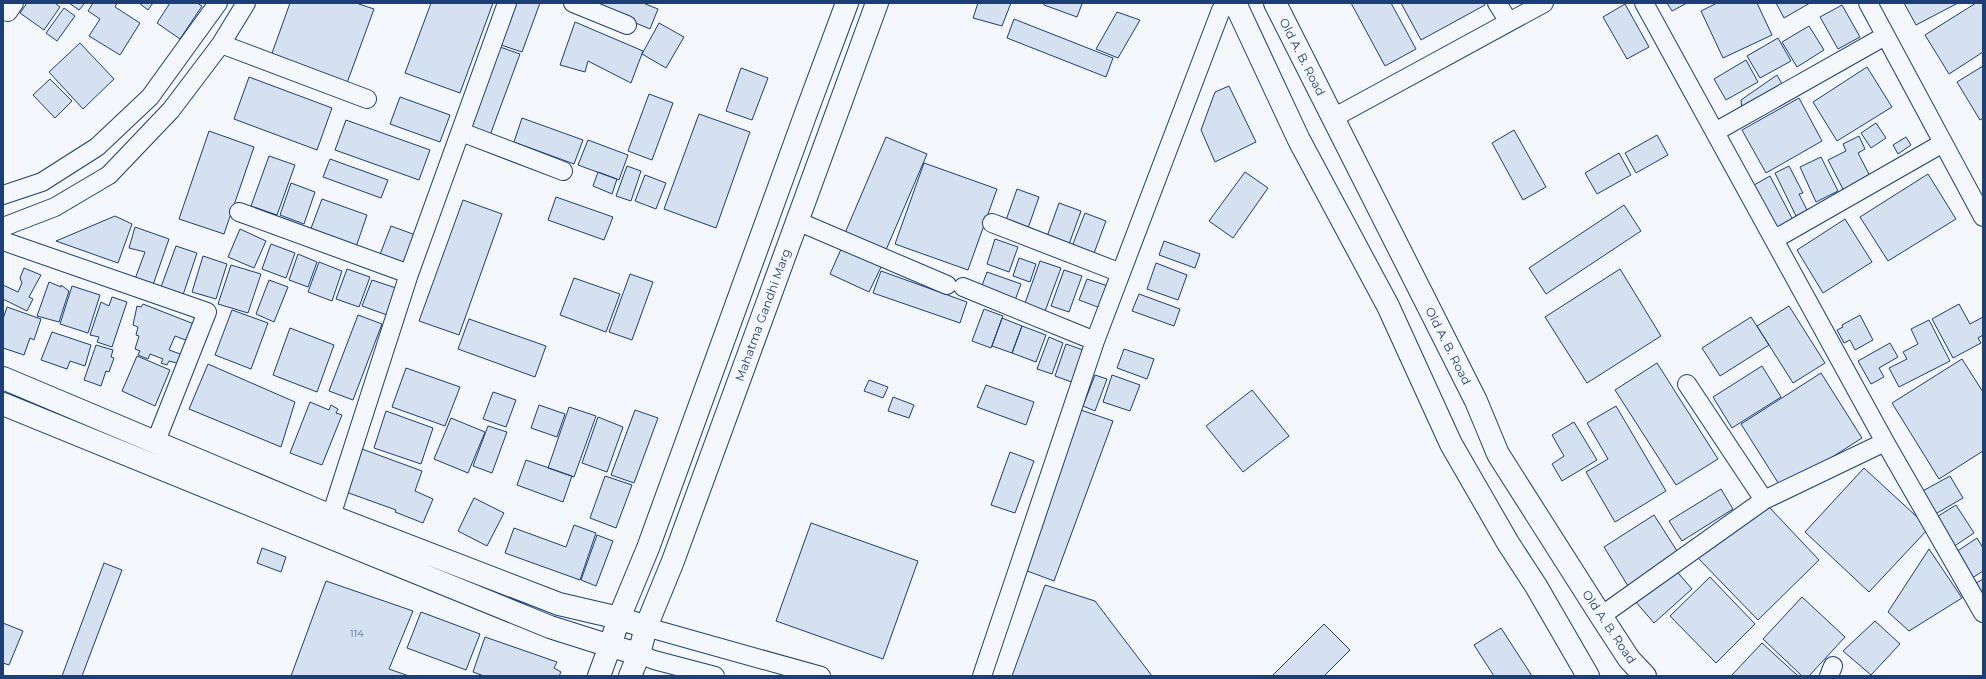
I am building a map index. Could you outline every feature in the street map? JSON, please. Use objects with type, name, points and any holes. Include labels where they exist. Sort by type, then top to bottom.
[{"type":"main road","points":[[599,676],[619,618],[648,548],[847,3]]},
{"type":"main road","name":"Mahatma Gandhi Marg","points":[[639,654],[646,627],[674,561],[877,3]]},
{"type":"main road","points":[[1235,3],[1299,140],[1388,306],[1452,444],[1508,543],[1536,586],[1588,676]]},
{"type":"main road","name":"Old A. B. Road","points":[[1275,3],[1476,402],[1498,454],[1629,659],[1645,676]]},
{"type":"main road","points":[[3,378],[156,441],[331,516],[559,604],[619,618],[646,627]]},
{"type":"main road","points":[[3,404],[550,627],[639,654],[630,676]]},
{"type":"street","points":[[3,196],[42,182],[96,147],[150,97],[218,3]]},
{"type":"street","points":[[3,227],[55,207],[109,175],[170,110],[221,44],[246,3]]},
{"type":"street","points":[[331,516],[409,274],[507,3]]},
{"type":"street","points":[[572,3],[627,25]]},
{"type":"street","points":[[982,676],[1095,342],[1221,10],[1235,3]]},
{"type":"street","points":[[1497,3],[1509,22]]},
{"type":"street","points":[[1333,118],[1544,3]]},
{"type":"street","points":[[1644,3],[1775,239],[1885,442],[1983,613]]},
{"type":"street","points":[[1868,3],[1983,217]]},
{"type":"street","points":[[1715,132],[1885,36]]},
{"type":"street","points":[[221,44],[367,99]]},
{"type":"street","points":[[461,132],[564,171]]},
{"type":"street","points":[[1775,239],[1943,143]]},
{"type":"street","points":[[239,212],[409,274]]},
{"type":"street","points":[[797,221],[1095,342]]},
{"type":"street","points":[[992,223],[1121,273]]},
{"type":"street","points":[[3,241],[207,312],[156,441]]},
{"type":"street","points":[[1687,384],[1764,500]]},
{"type":"street","points":[[1601,616],[1764,500],[1885,442]]},
{"type":"street","points":[[646,627],[821,676]]},
{"type":"street","points":[[639,654],[715,676]]},
{"type":"building","points":[[27,3],[55,3],[60,7],[44,30],[20,13]]},
{"type":"building","points":[[69,3],[85,3],[79,10]]},
{"type":"building","points":[[93,3],[117,3],[115,7],[140,23],[120,55],[89,36],[100,19],[88,11]]},
{"type":"building","points":[[139,3],[153,3],[148,10]]},
{"type":"building","points":[[170,3],[197,3],[202,6],[180,39],[157,23]]},
{"type":"building","points":[[290,3],[356,3],[374,9],[347,83],[271,56]]},
{"type":"building","points":[[431,3],[493,3],[460,93],[405,73]]},
{"type":"building","points":[[516,3],[540,3],[522,52],[501,45]]},
{"type":"building","points":[[588,3],[643,3],[658,9],[650,29]]},
{"type":"building","points":[[978,3],[1011,3],[1002,26],[973,18]]},
{"type":"building","points":[[1044,3],[1082,4],[1077,17],[1044,5]]},
{"type":"building","points":[[1351,3],[1391,3],[1416,49],[1385,66]]},
{"type":"building","points":[[1401,3],[1484,3],[1485,5],[1421,40]]},
{"type":"building","points":[[1667,3],[1687,3],[1672,11]]},
{"type":"building","points":[[1717,3],[1757,3],[1772,35],[1723,58],[1701,11]]},
{"type":"building","points":[[1776,3],[1810,3],[1784,18]]},
{"type":"building","points":[[1904,3],[1958,3],[1916,25]]},
{"type":"building","points":[[1976,3],[1983,3],[1983,52],[1949,74],[1925,35]]},
{"type":"building","points":[[1625,4],[1649,47],[1627,59],[1603,17]]},
{"type":"building","points":[[1842,5],[1860,37],[1838,49],[1820,17]]},
{"type":"building","points":[[64,8],[75,16],[57,41],[46,33]]},
{"type":"building","points":[[1117,12],[1140,20],[1118,58],[1096,49]]},
{"type":"building","points":[[1014,19],[1113,58],[1106,77],[1007,38]]},
{"type":"building","points":[[575,22],[643,51],[631,83],[588,61],[585,72],[560,65]]},
{"type":"building","points":[[659,23],[684,37],[666,68],[642,54]]},
{"type":"building","points":[[1809,26],[1824,50],[1797,67],[1782,42]]},
{"type":"building","points":[[1778,38],[1791,61],[1760,78],[1747,56]]},
{"type":"building","points":[[80,43],[114,79],[83,109],[49,72]]},
{"type":"building","points":[[500,47],[520,54],[489,138],[469,131]]},
{"type":"building","points":[[1746,60],[1758,82],[1726,100],[1714,79]]},
{"type":"building","points":[[1983,66],[1983,118],[1980,120],[1957,82]]},
{"type":"building","points":[[1867,67],[1892,107],[1837,141],[1813,102]]},
{"type":"building","points":[[741,68],[768,78],[752,120],[726,111]]},
{"type":"building","points":[[1777,75],[1782,84],[1742,109],[1741,100]]},
{"type":"building","points":[[249,77],[332,108],[317,150],[234,119]]},
{"type":"building","points":[[50,79],[72,101],[55,118],[33,95]]},
{"type":"building","points":[[1229,86],[1256,142],[1215,162],[1201,130],[1215,92]]},
{"type":"building","points":[[649,94],[673,103],[652,160],[628,151]]},
{"type":"building","points":[[400,97],[450,115],[440,142],[390,124]]},
{"type":"building","points":[[1799,98],[1822,141],[1766,173],[1742,130]]},
{"type":"building","points":[[699,114],[750,132],[716,228],[664,209]]},
{"type":"building","points":[[522,118],[583,140],[574,164],[514,142]]},
{"type":"building","points":[[346,120],[430,150],[419,180],[335,150]]},
{"type":"building","points":[[1876,123],[1886,138],[1871,148],[1861,133]]},
{"type":"building","points":[[1514,130],[1546,187],[1523,200],[1492,143]]},
{"type":"building","points":[[209,131],[254,147],[224,234],[179,219]]},
{"type":"building","points":[[1657,135],[1668,155],[1636,173],[1625,153]]},
{"type":"building","points":[[1859,136],[1865,149],[1858,153],[1871,178],[1845,193],[1828,160],[1846,151],[1843,144]]},
{"type":"building","points":[[886,137],[927,154],[886,250],[845,233]]},
{"type":"building","points":[[1906,137],[1911,145],[1898,154],[1893,145]]},
{"type":"building","points":[[588,140],[628,155],[619,180],[578,165]]},
{"type":"building","points":[[1619,153],[1631,175],[1597,194],[1585,173]]},
{"type":"building","points":[[269,156],[295,165],[277,215],[251,206]]},
{"type":"building","points":[[1821,157],[1838,191],[1816,202],[1800,167]]},
{"type":"building","points":[[330,159],[388,180],[381,198],[323,177]]},
{"type":"building","points":[[924,163],[997,189],[968,270],[895,244]]},
{"type":"building","points":[[627,166],[641,171],[631,201],[616,196]]},
{"type":"building","points":[[1789,166],[1803,193],[1799,194],[1807,210],[1796,216],[1775,173]]},
{"type":"building","points":[[598,172],[617,179],[612,194],[593,186]]},
{"type":"building","points":[[1245,172],[1268,188],[1233,238],[1209,221]]},
{"type":"building","points":[[1928,174],[1956,219],[1888,261],[1860,217]]},
{"type":"building","points":[[645,175],[666,183],[656,209],[635,201]]},
{"type":"building","points":[[1770,176],[1794,222],[1778,230],[1754,185]]},
{"type":"building","points":[[291,183],[315,192],[304,224],[280,215]]},
{"type":"building","points":[[1017,189],[1039,197],[1027,231],[1005,223]]},
{"type":"building","points":[[556,197],[613,217],[604,240],[548,220]]},
{"type":"building","points":[[322,199],[367,215],[356,247],[310,231]]},
{"type":"building","points":[[463,200],[502,214],[459,335],[419,321]]},
{"type":"building","points":[[1059,203],[1081,211],[1067,250],[1045,242]]},
{"type":"building","points":[[1624,205],[1641,231],[1546,294],[1529,268]]},
{"type":"building","points":[[1085,213],[1106,221],[1093,256],[1071,249]]},
{"type":"building","points":[[115,216],[132,224],[118,263],[56,241]]},
{"type":"building","points":[[1845,219],[1872,262],[1823,293],[1797,250]]},
{"type":"building","points":[[391,226],[421,237],[410,268],[379,257]]},
{"type":"building","points":[[135,227],[169,239],[153,285],[135,279],[145,252],[129,248]]},
{"type":"building","points":[[240,229],[266,241],[254,268],[228,257]]},
{"type":"building","points":[[995,239],[1018,247],[1009,272],[987,264]]},
{"type":"building","points":[[1164,241],[1200,254],[1195,268],[1159,255]]},
{"type":"building","points":[[271,244],[295,253],[286,278],[262,269]]},
{"type":"building","points":[[176,246],[197,253],[183,295],[161,287]]},
{"type":"building","points":[[842,247],[882,265],[869,292],[830,274]]},
{"type":"building","points":[[298,254],[317,262],[308,287],[289,280]]},
{"type":"building","points":[[203,256],[227,264],[216,299],[192,292]]},
{"type":"building","points":[[1019,258],[1036,264],[1030,282],[1013,276]]},
{"type":"building","points":[[1040,261],[1061,268],[1044,314],[1024,306]]},
{"type":"building","points":[[319,262],[342,271],[332,301],[308,292]]},
{"type":"building","points":[[1156,263],[1187,275],[1178,300],[1147,289]]},
{"type":"building","points":[[231,265],[261,274],[248,313],[218,304]]},
{"type":"building","points":[[24,268],[41,275],[29,297],[33,299],[27,311],[3,299],[3,285],[18,292],[22,283],[20,278]]},
{"type":"building","points":[[347,269],[370,277],[359,307],[336,299]]},
{"type":"building","points":[[1620,269],[1661,336],[1587,383],[1545,317]]},
{"type":"building","points":[[1064,270],[1082,276],[1069,312],[1051,306]]},
{"type":"building","points":[[881,271],[967,302],[960,323],[873,293]]},
{"type":"building","points":[[987,272],[1021,284],[1014,303],[980,291]]},
{"type":"building","points":[[630,274],[653,282],[632,340],[609,332]]},
{"type":"building","points":[[574,278],[620,294],[606,332],[560,315]]},
{"type":"building","points":[[1087,279],[1111,287],[1103,309],[1079,300]]},
{"type":"building","points":[[269,280],[288,287],[274,322],[256,314]]},
{"type":"building","points":[[372,280],[396,288],[387,315],[362,306]]},
{"type":"building","points":[[49,282],[61,287],[61,285],[69,291],[59,322],[37,316]]},
{"type":"building","points":[[72,286],[100,295],[88,333],[60,324]]},
{"type":"building","points":[[1139,294],[1180,309],[1174,326],[1132,311]]},
{"type":"building","points":[[112,297],[127,302],[112,347],[97,342],[99,337],[90,335],[101,302],[109,306]]},
{"type":"building","points":[[143,304],[194,324],[188,341],[175,336],[169,350],[183,355],[180,364],[169,361],[167,365],[161,363],[163,359],[150,354],[148,359],[138,355],[140,351],[135,349],[139,336],[136,335],[138,327],[133,325],[137,306],[141,307]]},
{"type":"building","points":[[1959,304],[1970,324],[1983,317],[1983,335],[1978,338],[1981,343],[1953,358],[1932,319]]},
{"type":"building","points":[[1789,306],[1825,363],[1793,383],[1757,326]]},
{"type":"building","points":[[7,307],[41,319],[34,340],[30,338],[24,355],[3,348],[3,319]]},
{"type":"building","points":[[984,309],[1003,316],[991,348],[972,341]]},
{"type":"building","points":[[232,310],[268,323],[251,369],[215,355]]},
{"type":"building","points":[[358,315],[382,324],[353,400],[329,391]]},
{"type":"building","points":[[1860,315],[1873,340],[1855,350],[1850,340],[1844,343],[1837,330],[1843,327],[1842,325]]},
{"type":"building","points":[[1751,317],[1769,345],[1720,376],[1702,348]]},
{"type":"building","points":[[1002,318],[1022,326],[1012,353],[992,346]]},
{"type":"building","points":[[469,319],[546,346],[535,377],[458,349]]},
{"type":"building","points":[[1929,320],[1950,361],[1899,387],[1889,368],[1907,359],[1903,352],[1918,344],[1911,329]]},
{"type":"building","points":[[1022,326],[1046,335],[1036,362],[1012,353]]},
{"type":"building","points":[[290,328],[334,345],[317,392],[273,375]]},
{"type":"building","points":[[52,332],[91,345],[85,366],[70,361],[67,369],[41,360]]},
{"type":"building","points":[[1049,337],[1063,343],[1052,374],[1037,369]]},
{"type":"building","points":[[1890,343],[1898,357],[1879,368],[1884,377],[1871,384],[1858,361]]},
{"type":"building","points":[[1066,344],[1089,352],[1077,384],[1055,376]]},
{"type":"building","points":[[96,345],[113,350],[111,357],[114,358],[109,372],[106,371],[101,386],[84,380]]},
{"type":"building","points":[[1124,349],[1154,359],[1147,379],[1117,368]]},
{"type":"building","points":[[137,356],[170,370],[155,406],[122,391]]},
{"type":"building","points":[[1962,359],[1983,392],[1983,451],[1939,479],[1892,403]]},
{"type":"building","points":[[1657,363],[1718,459],[1676,485],[1615,390]]},
{"type":"building","points":[[208,364],[295,402],[281,447],[189,409]]},
{"type":"building","points":[[1762,366],[1781,397],[1732,428],[1713,397]]},
{"type":"building","points":[[406,368],[460,387],[445,426],[392,407]]},
{"type":"building","points":[[1821,373],[1862,438],[1782,489],[1741,424]]},
{"type":"building","points":[[1095,375],[1107,379],[1095,411],[1083,406]]},
{"type":"building","points":[[1112,375],[1140,385],[1130,411],[1103,402]]},
{"type":"building","points":[[869,380],[888,387],[883,398],[864,391]]},
{"type":"building","points":[[986,385],[1034,402],[1026,425],[977,407]]},
{"type":"building","points":[[1252,390],[1289,436],[1243,472],[1206,426]]},
{"type":"building","points":[[493,392],[516,400],[506,427],[483,419]]},
{"type":"building","points":[[893,397],[914,405],[909,418],[888,411]]},
{"type":"building","points":[[310,402],[329,410],[331,405],[338,409],[336,413],[342,415],[322,465],[290,453]]},
{"type":"building","points":[[539,405],[565,414],[557,437],[531,428]]},
{"type":"building","points":[[1616,406],[1666,491],[1615,522],[1586,472],[1608,459],[1587,423]]},
{"type":"building","points":[[569,407],[596,416],[574,477],[548,468]]},
{"type":"building","points":[[635,410],[658,418],[634,483],[611,475]]},
{"type":"building","points":[[1081,410],[1113,421],[1054,581],[1022,569]]},
{"type":"building","points":[[386,411],[433,428],[421,464],[374,448]]},
{"type":"building","points":[[598,417],[623,427],[607,472],[582,463]]},
{"type":"building","points":[[451,418],[485,432],[468,473],[434,459]]},
{"type":"building","points":[[1574,422],[1597,460],[1562,481],[1552,464],[1564,456],[1552,435]]},
{"type":"building","points":[[488,426],[507,432],[492,473],[473,466]]},
{"type":"building","points":[[362,449],[422,471],[415,491],[433,499],[423,523],[395,512],[396,510],[346,492]]},
{"type":"building","points":[[1010,452],[1034,461],[1015,513],[991,505]]},
{"type":"building","points":[[526,460],[572,476],[563,502],[517,485]]},
{"type":"building","points":[[1864,468],[1929,528],[1869,592],[1805,532]]},
{"type":"building","points":[[605,476],[632,485],[616,528],[590,518]]},
{"type":"building","points":[[1950,476],[1963,498],[1932,516],[1919,493]]},
{"type":"building","points":[[1721,489],[1733,509],[1682,541],[1669,521]]},
{"type":"building","points":[[474,498],[504,513],[487,546],[458,531]]},
{"type":"building","points":[[1956,505],[1974,533],[1953,547],[1935,518]]},
{"type":"building","points":[[1769,507],[1819,560],[1758,620],[1697,557]]},
{"type":"building","points":[[1654,515],[1679,554],[1628,586],[1604,547]]},
{"type":"building","points":[[811,523],[918,561],[883,659],[776,621]]},
{"type":"building","points":[[574,525],[596,533],[580,580],[505,553],[514,528],[566,547]]},
{"type":"building","points":[[597,535],[613,541],[596,586],[581,580]]},
{"type":"building","points":[[1977,538],[1983,548],[1983,571],[1969,580],[1953,554]]},
{"type":"building","points":[[262,548],[286,557],[281,572],[257,563]]},
{"type":"building","points":[[1929,549],[1962,598],[1909,631],[1888,612]]},
{"type":"building","points":[[104,563],[122,570],[82,676],[62,676]]},
{"type":"building","points":[[1673,567],[1692,589],[1654,623],[1635,601]]},
{"type":"building","points":[[1710,577],[1755,624],[1716,663],[1670,616]]},
{"type":"building","points":[[1983,579],[1983,601],[1973,585]]},
{"type":"building","points":[[326,581],[413,611],[389,669],[409,676],[291,676]]},
{"type":"building","points":[[1045,585],[1095,601],[1152,676],[1012,676]]},
{"type":"building","points":[[1802,597],[1845,637],[1809,676],[1802,676],[1763,639]]},
{"type":"building","points":[[421,612],[480,634],[466,670],[407,648]]},
{"type":"building","points":[[1875,621],[1900,644],[1871,675],[1843,651]]},
{"type":"building","points":[[3,623],[23,631],[9,665],[3,663]]},
{"type":"building","points":[[1324,624],[1350,650],[1324,676],[1272,676]]},
{"type":"building","points":[[1501,628],[1532,676],[1494,676],[1474,645]]},
{"type":"building","points":[[485,637],[557,662],[554,668],[561,672],[559,676],[484,676],[473,672]]},
{"type":"building","points":[[1762,643],[1798,676],[1731,676]]}]
